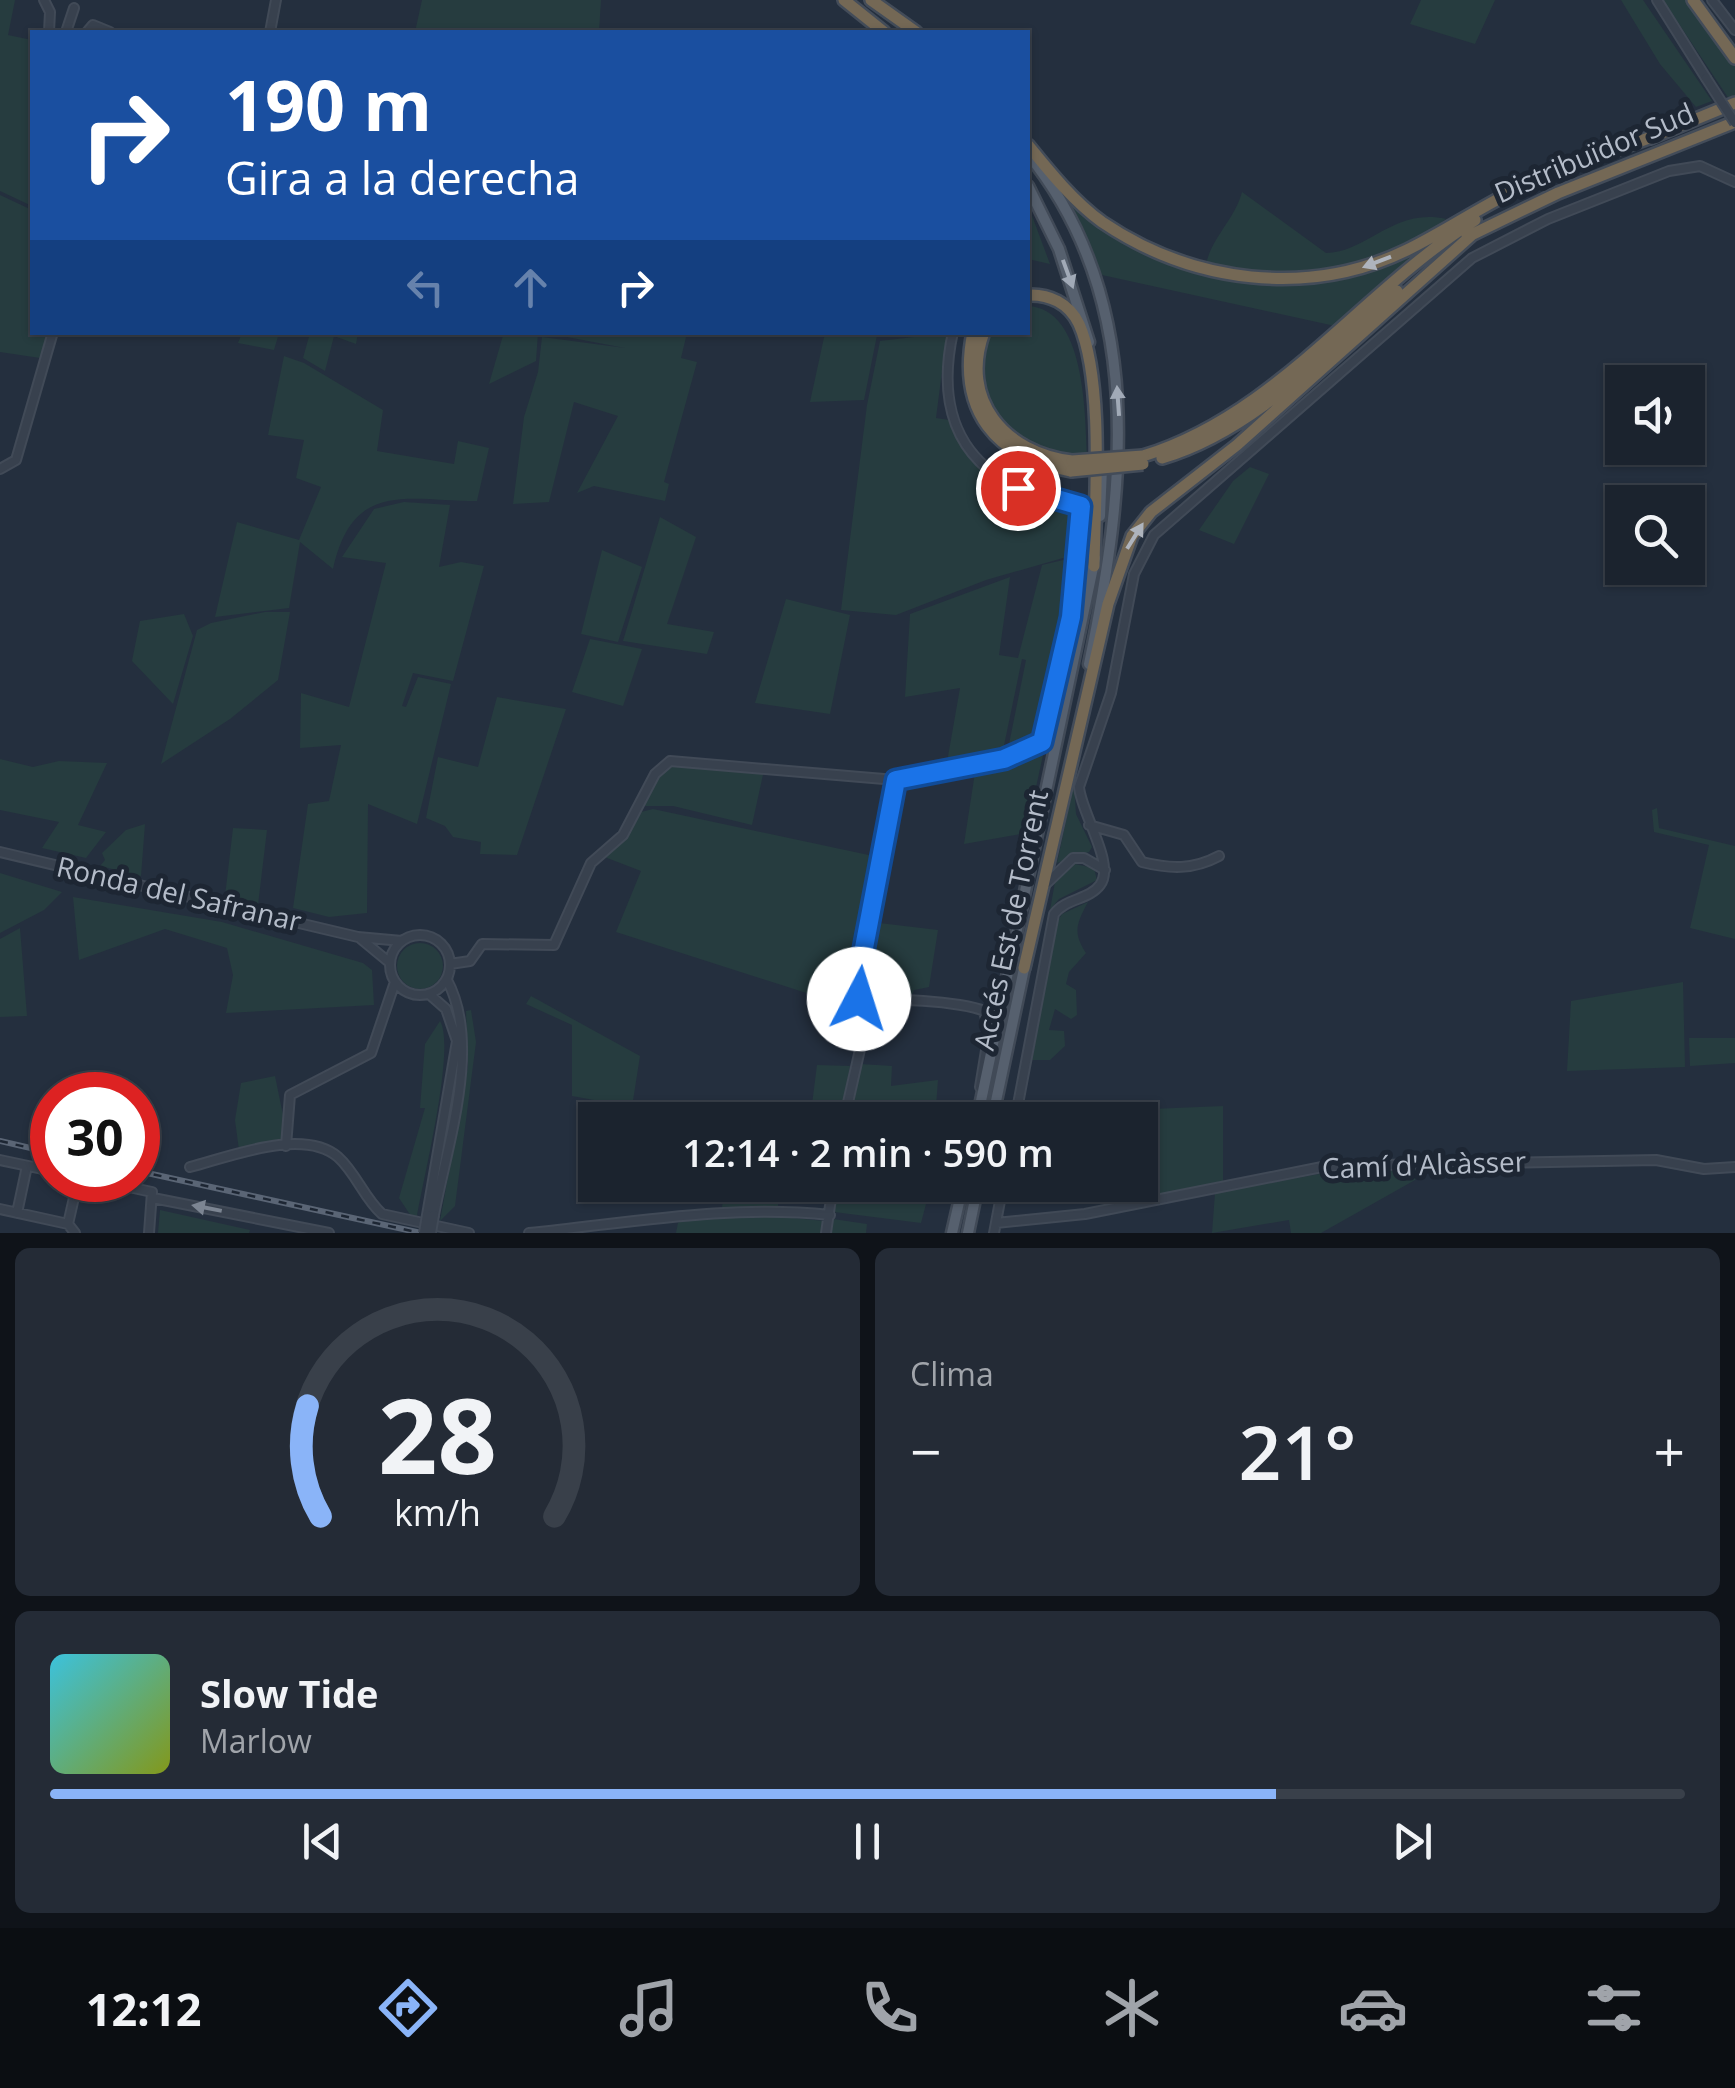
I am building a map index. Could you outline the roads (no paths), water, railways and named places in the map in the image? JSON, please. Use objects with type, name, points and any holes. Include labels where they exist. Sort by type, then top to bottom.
[{"type":"highway","points":[[845,0],[882,30]]},
{"type":"highway","points":[[871,0],[913,30]]},
{"type":"highway","points":[[1693,0],[1735,58]]},
{"type":"highway","name":"Distribuïdor Sud","points":[[1657,135],[1735,104]]},
{"type":"highway","name":"Distribuïdor Sud","points":[[1474,233],[1558,192],[1735,122]]},
{"type":"highway","points":[[1030,148],[1099,220],[1146,248],[1194,267],[1246,278],[1306,278],[1354,270],[1406,250],[1527,184],[1657,135]]},
{"type":"highway","points":[[1143,460],[1234,415],[1422,258],[1485,214],[1657,135]]},
{"type":"highway","points":[[974,335],[970,386],[982,422],[1004,445],[1032,462],[1072,466],[1184,452],[1272,398],[1431,262],[1474,233]]},
{"type":"highway","points":[[1024,968],[1047,882],[1108,604],[1132,536],[1164,501],[1237,445],[1474,233]]},
{"type":"highway","points":[[1030,295],[1063,304],[1080,325],[1096,415],[1094,566]]},
{"type":"highway","points":[[984,335],[976,384],[991,420],[1008,439],[1031,452],[1072,466]]},
{"type":"main road","points":[[845,0],[890,30]]},
{"type":"main road","name":"Accés Est de Torrent","points":[[996,1102],[1109,568],[1118,500],[1120,429],[1106,311],[1084,245],[1030,157]]},
{"type":"main road","name":"Accés Est de Torrent","points":[[981,1102],[1094,566],[1102,498],[1096,373],[1085,320],[1066,266],[1030,190]]},
{"type":"main road","points":[[952,1233],[958,1202]]},
{"type":"main road","points":[[968,1233],[974,1202]]},
{"type":"street","points":[[44,0],[50,12],[49,30]]},
{"type":"street","points":[[270,30],[276,0]]},
{"type":"street","points":[[1656,0],[1735,122]]},
{"type":"street","points":[[1712,0],[1735,30]]},
{"type":"street","points":[[67,30],[74,8]]},
{"type":"street","points":[[1018,1102],[1054,914],[1068,901],[1098,888],[1105,870],[1079,787],[1111,692],[1134,574],[1164,523],[1472,258],[1548,219],[1684,167],[1711,168],[1735,182]]},
{"type":"street","points":[[0,470],[16,460],[52,335]]},
{"type":"street","points":[[450,964],[470,961],[482,944],[554,945],[591,863],[618,842],[655,774],[670,761],[896,780],[1004,759],[1042,742],[1071,617],[1081,506],[1018,488],[990,470],[966,444],[950,416],[946,380],[953,335]]},
{"type":"street","points":[[848,1102],[866,1023],[858,982],[896,780]]},
{"type":"street","points":[[1090,826],[1124,835],[1142,862],[1158,866],[1190,868],[1219,856]]},
{"type":"street","points":[[1047,882],[1066,862],[1084,858],[1098,842]]},
{"type":"street","name":"Ronda del Safranar","points":[[0,852],[358,936],[402,941]]},
{"type":"street","points":[[1084,858],[1105,870]]},
{"type":"street","name":"Ronda del Safranar","points":[[358,936],[390,963]]},
{"type":"street","points":[[286,1146],[290,1095],[371,1054],[395,982],[390,963],[402,941],[418,936],[435,939],[446,950],[450,964],[446,980],[428,994],[410,994],[388,1004]]},
{"type":"street","points":[[424,1233],[431,1215],[464,1049],[460,1011],[446,980]]},
{"type":"street","points":[[395,982],[410,994]]},
{"type":"street","points":[[428,994],[446,1009],[457,1041],[431,1215],[432,1233]]},
{"type":"street","points":[[864,1005],[878,999],[979,1008],[988,1016],[979,1102]]},
{"type":"street","points":[[190,1167],[286,1146],[314,1146],[335,1154],[382,1214],[469,1233]]},
{"type":"street","points":[[0,1160],[30,1167]]},
{"type":"street","name":"Camí d'Alcàsser","points":[[995,1228],[1327,1166],[1656,1160],[1704,1169],[1735,1167]]},
{"type":"street","points":[[16,1213],[27,1166]]},
{"type":"street","points":[[160,1197],[329,1233]]},
{"type":"street","points":[[68,1224],[73,1202]]},
{"type":"street","points":[[150,1233],[152,1202]]},
{"type":"street","points":[[826,1233],[831,1202]]},
{"type":"street","points":[[995,1228],[1000,1202]]},
{"type":"street","points":[[0,1209],[68,1224],[75,1233]]},
{"type":"street","points":[[528,1233],[718,1211],[830,1215]]},
{"type":"street","points":[[259,1232],[262,1219]]},
{"type":"railway","points":[[0,1141],[30,1148]]},
{"type":"railway","points":[[160,1176],[421,1233]]}]
